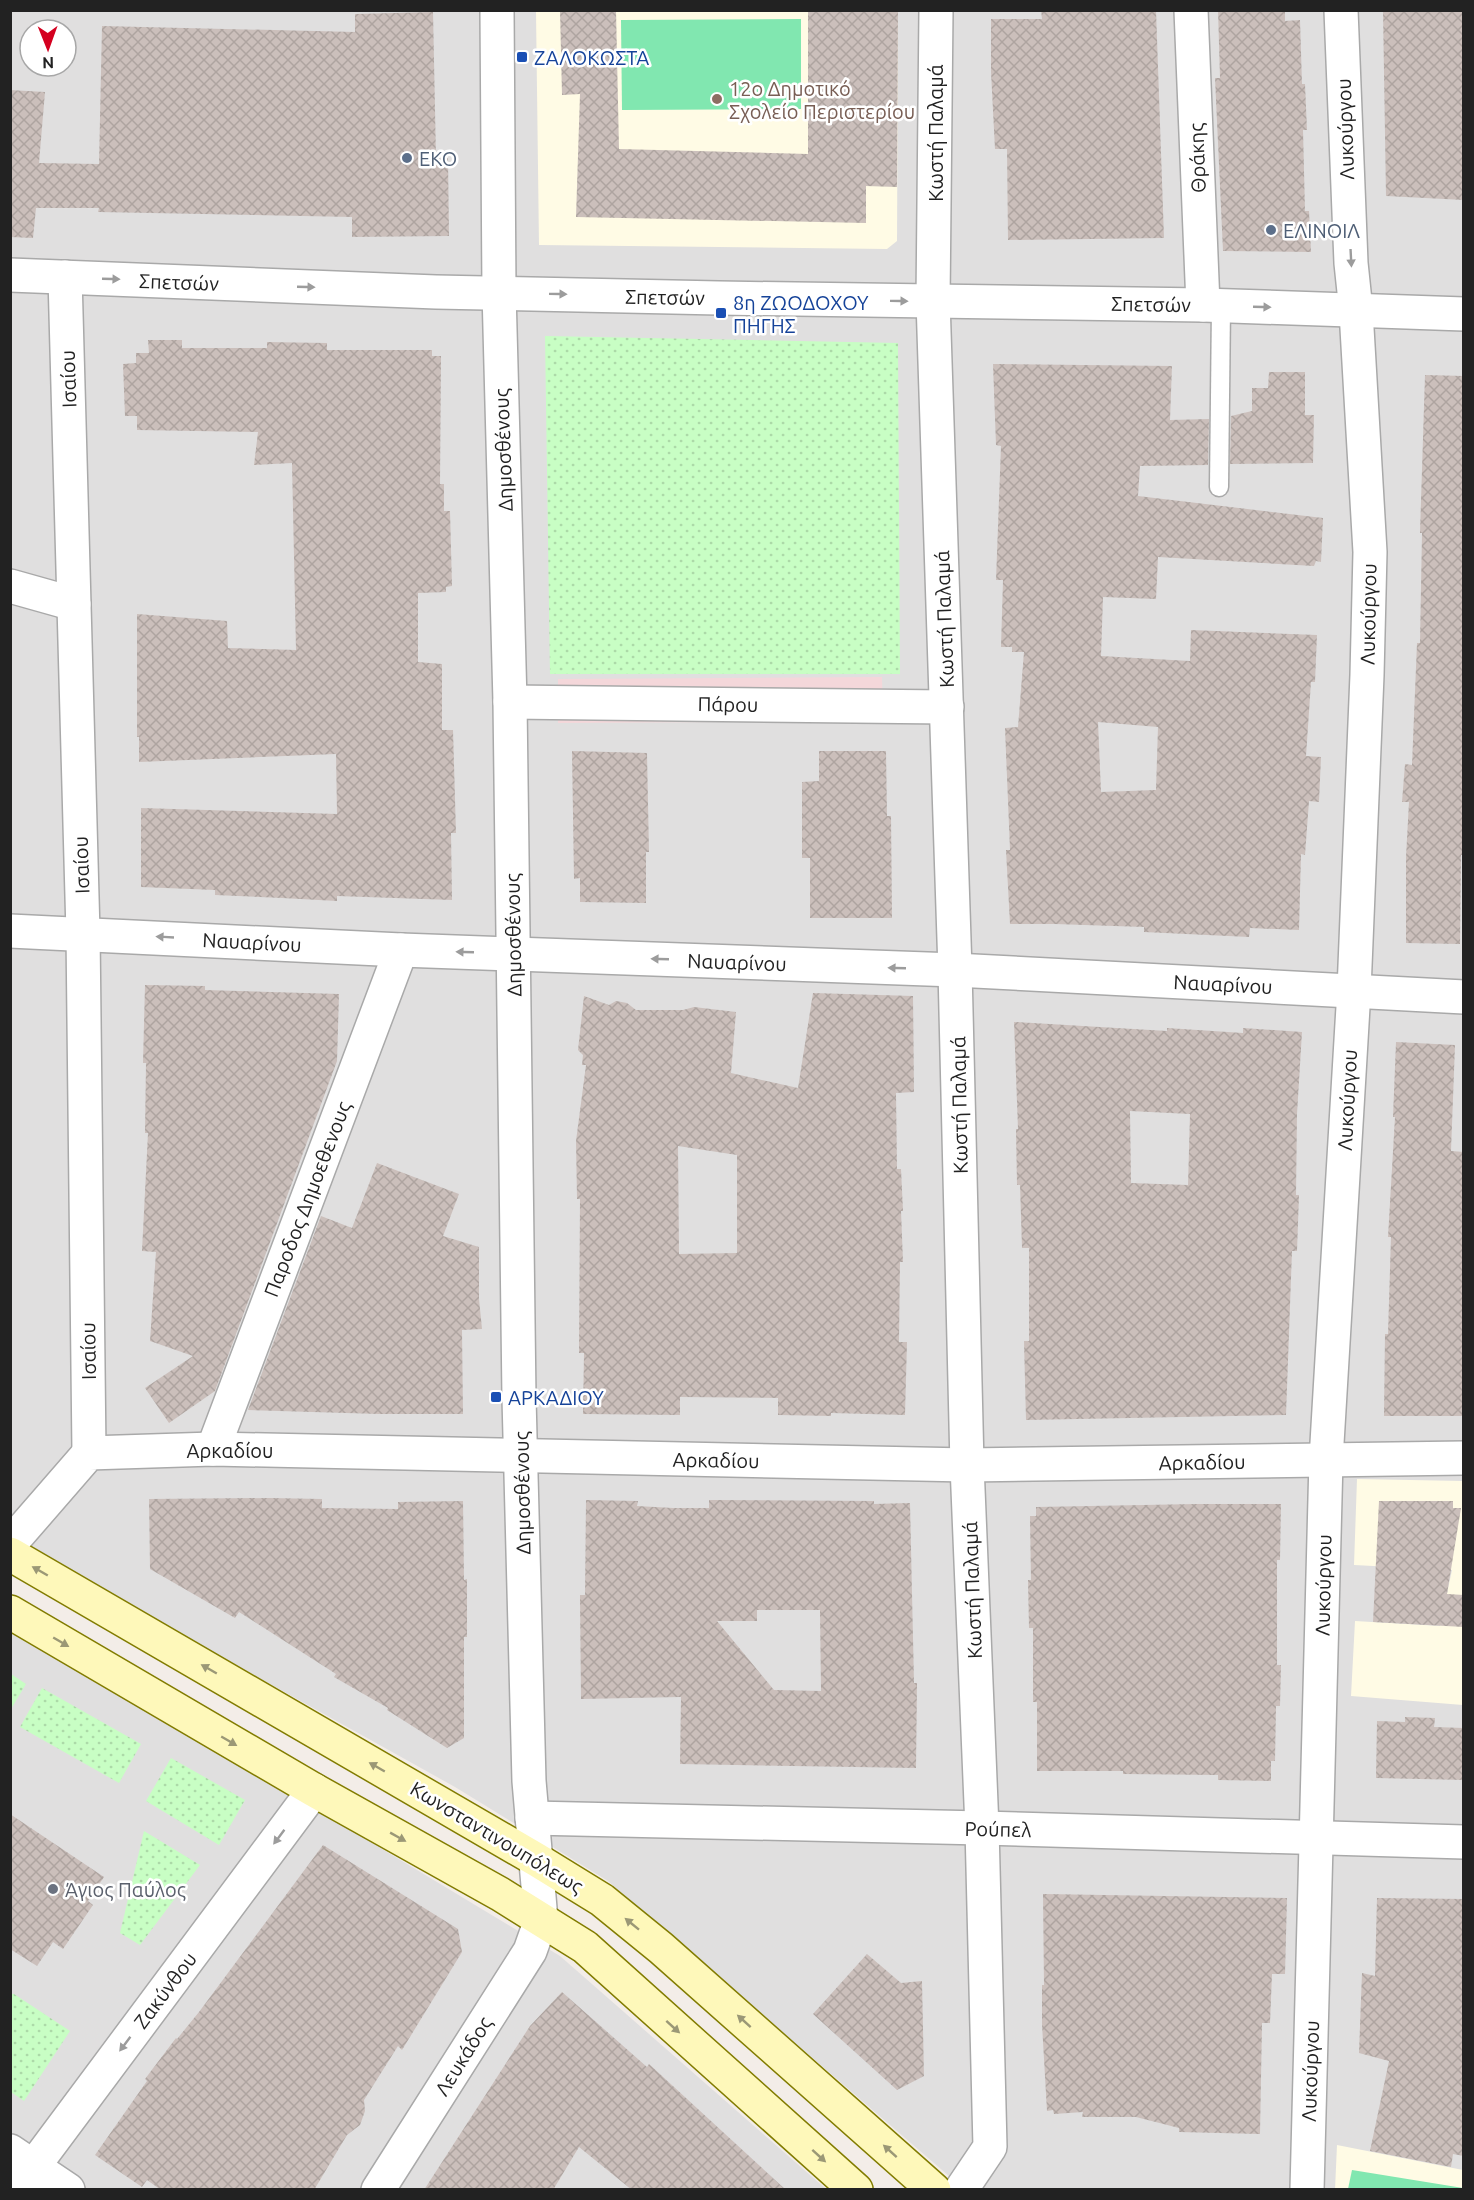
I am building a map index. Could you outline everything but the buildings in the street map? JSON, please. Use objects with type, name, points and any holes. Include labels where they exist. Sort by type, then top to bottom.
[{"type":"main road","name":"Κωνσταντινουπόλεως","points":[[10,1554],[602,1900],[662,1948],[934,2190]]},
{"type":"main road","points":[[10,1612],[314,1790],[500,1894],[585,1947],[856,2190]]},
{"type":"street","name":"Δημοσθένους","points":[[496,10],[499,292],[510,702],[529,1781],[541,1920]]},
{"type":"street","name":"Κωστή Παλαμά","points":[[936,10],[933,301],[955,970],[967,1465],[982,1828],[990,2147],[961,2190]]},
{"type":"street","name":"Θράκης","points":[[1191,10],[1212,305]]},
{"type":"street","name":"Λυκούργου","points":[[1307,2190],[1326,1460],[1354,990],[1370,552],[1356,311],[1351,263],[1341,10]]},
{"type":"street","name":"Σπετσών","points":[[10,275],[499,292],[1212,305],[1464,314]]},
{"type":"street","name":"Ισαίου","points":[[65,277],[83,933],[90,1453]]},
{"type":"street","points":[[10,586],[74,604]]},
{"type":"street","name":"Πάρου","points":[[510,702],[947,707]]},
{"type":"street","name":"Ναυαρίνου","points":[[10,931],[401,950],[955,970],[1464,997]]},
{"type":"street","name":"Παροδος Δημοεθενους","points":[[213,1449],[401,950]]},
{"type":"street","name":"Αρκαδίου","points":[[90,1453],[213,1449],[967,1465],[1464,1458]]},
{"type":"street","points":[[10,1544],[90,1453]]},
{"type":"street","name":"Ζακύνθου","points":[[20,2169],[314,1790]]},
{"type":"street","name":"Ρούπελ","points":[[532,1818],[1464,1842]]},
{"type":"street","name":"Λευκάδος","points":[[378,2190],[530,1951],[541,1920]]},
{"type":"street","points":[[20,2169],[68,2190]]},
{"type":"lane","points":[[1212,305],[1219,487]]},
{"type":"shaded area","points":[[11,11],[1463,11],[1463,2189],[964,2189],[608,1881],[455,1787],[204,1647],[11,1534]]},
{"type":"shaded area","name":"12ο Δημοτικό Σχολείο Περιστερίου","points":[[536,11],[898,11],[897,241],[887,249],[539,245]]},
{"type":"shaded area","points":[[882,677],[883,721],[558,723],[558,679]]},
{"type":"shaded area","points":[[1357,1479],[1463,1481],[1463,1705],[1351,1696],[1355,1621],[1440,1626],[1452,1570],[1354,1565]]},
{"type":"shaded area","points":[[10,1625],[560,1956],[826,2189],[11,2189]]},
{"type":"shaded area","points":[[1337,2145],[1463,2170],[1463,2189],[1335,2190]]},
{"type":"green space","points":[[801,19],[801,109],[622,110],[621,20]]},
{"type":"green space","points":[[545,336],[898,343],[900,674],[550,674]]},
{"type":"green space","points":[[11,1674],[26,1684],[11,1709]]},
{"type":"green space","points":[[42,1688],[141,1744],[119,1783],[20,1727]]},
{"type":"green space","points":[[171,1758],[245,1800],[219,1845],[146,1801]]},
{"type":"green space","points":[[144,1831],[200,1865],[140,1945],[120,1933]]},
{"type":"green space","points":[[10,1994],[14,1994],[70,2031],[24,2101],[11,2092]]},
{"type":"green space","points":[[1352,2170],[1463,2188],[1463,2189],[1348,2189]]},
{"type":"place","name":"ΖΑΛΟΚΩΣΤΑ","points":[[522,57]]},
{"type":"place","name":"12ο Δημοτικό Σχολείο Περιστερίου","points":[[717,99]]},
{"type":"place","name":"EKO","points":[[407,158]]},
{"type":"place","name":"ΕΛΙΝΟΙΛ","points":[[1271,230]]},
{"type":"place","name":"8η ΖΩΟΔΟΧΟΥ ΠΗΓΗΣ","points":[[721,313]]},
{"type":"place","name":"ΑΡΚΑΔΙΟΥ","points":[[496,1397]]},
{"type":"place","name":"Άγιος Παύλος","points":[[53,1889]]}]
